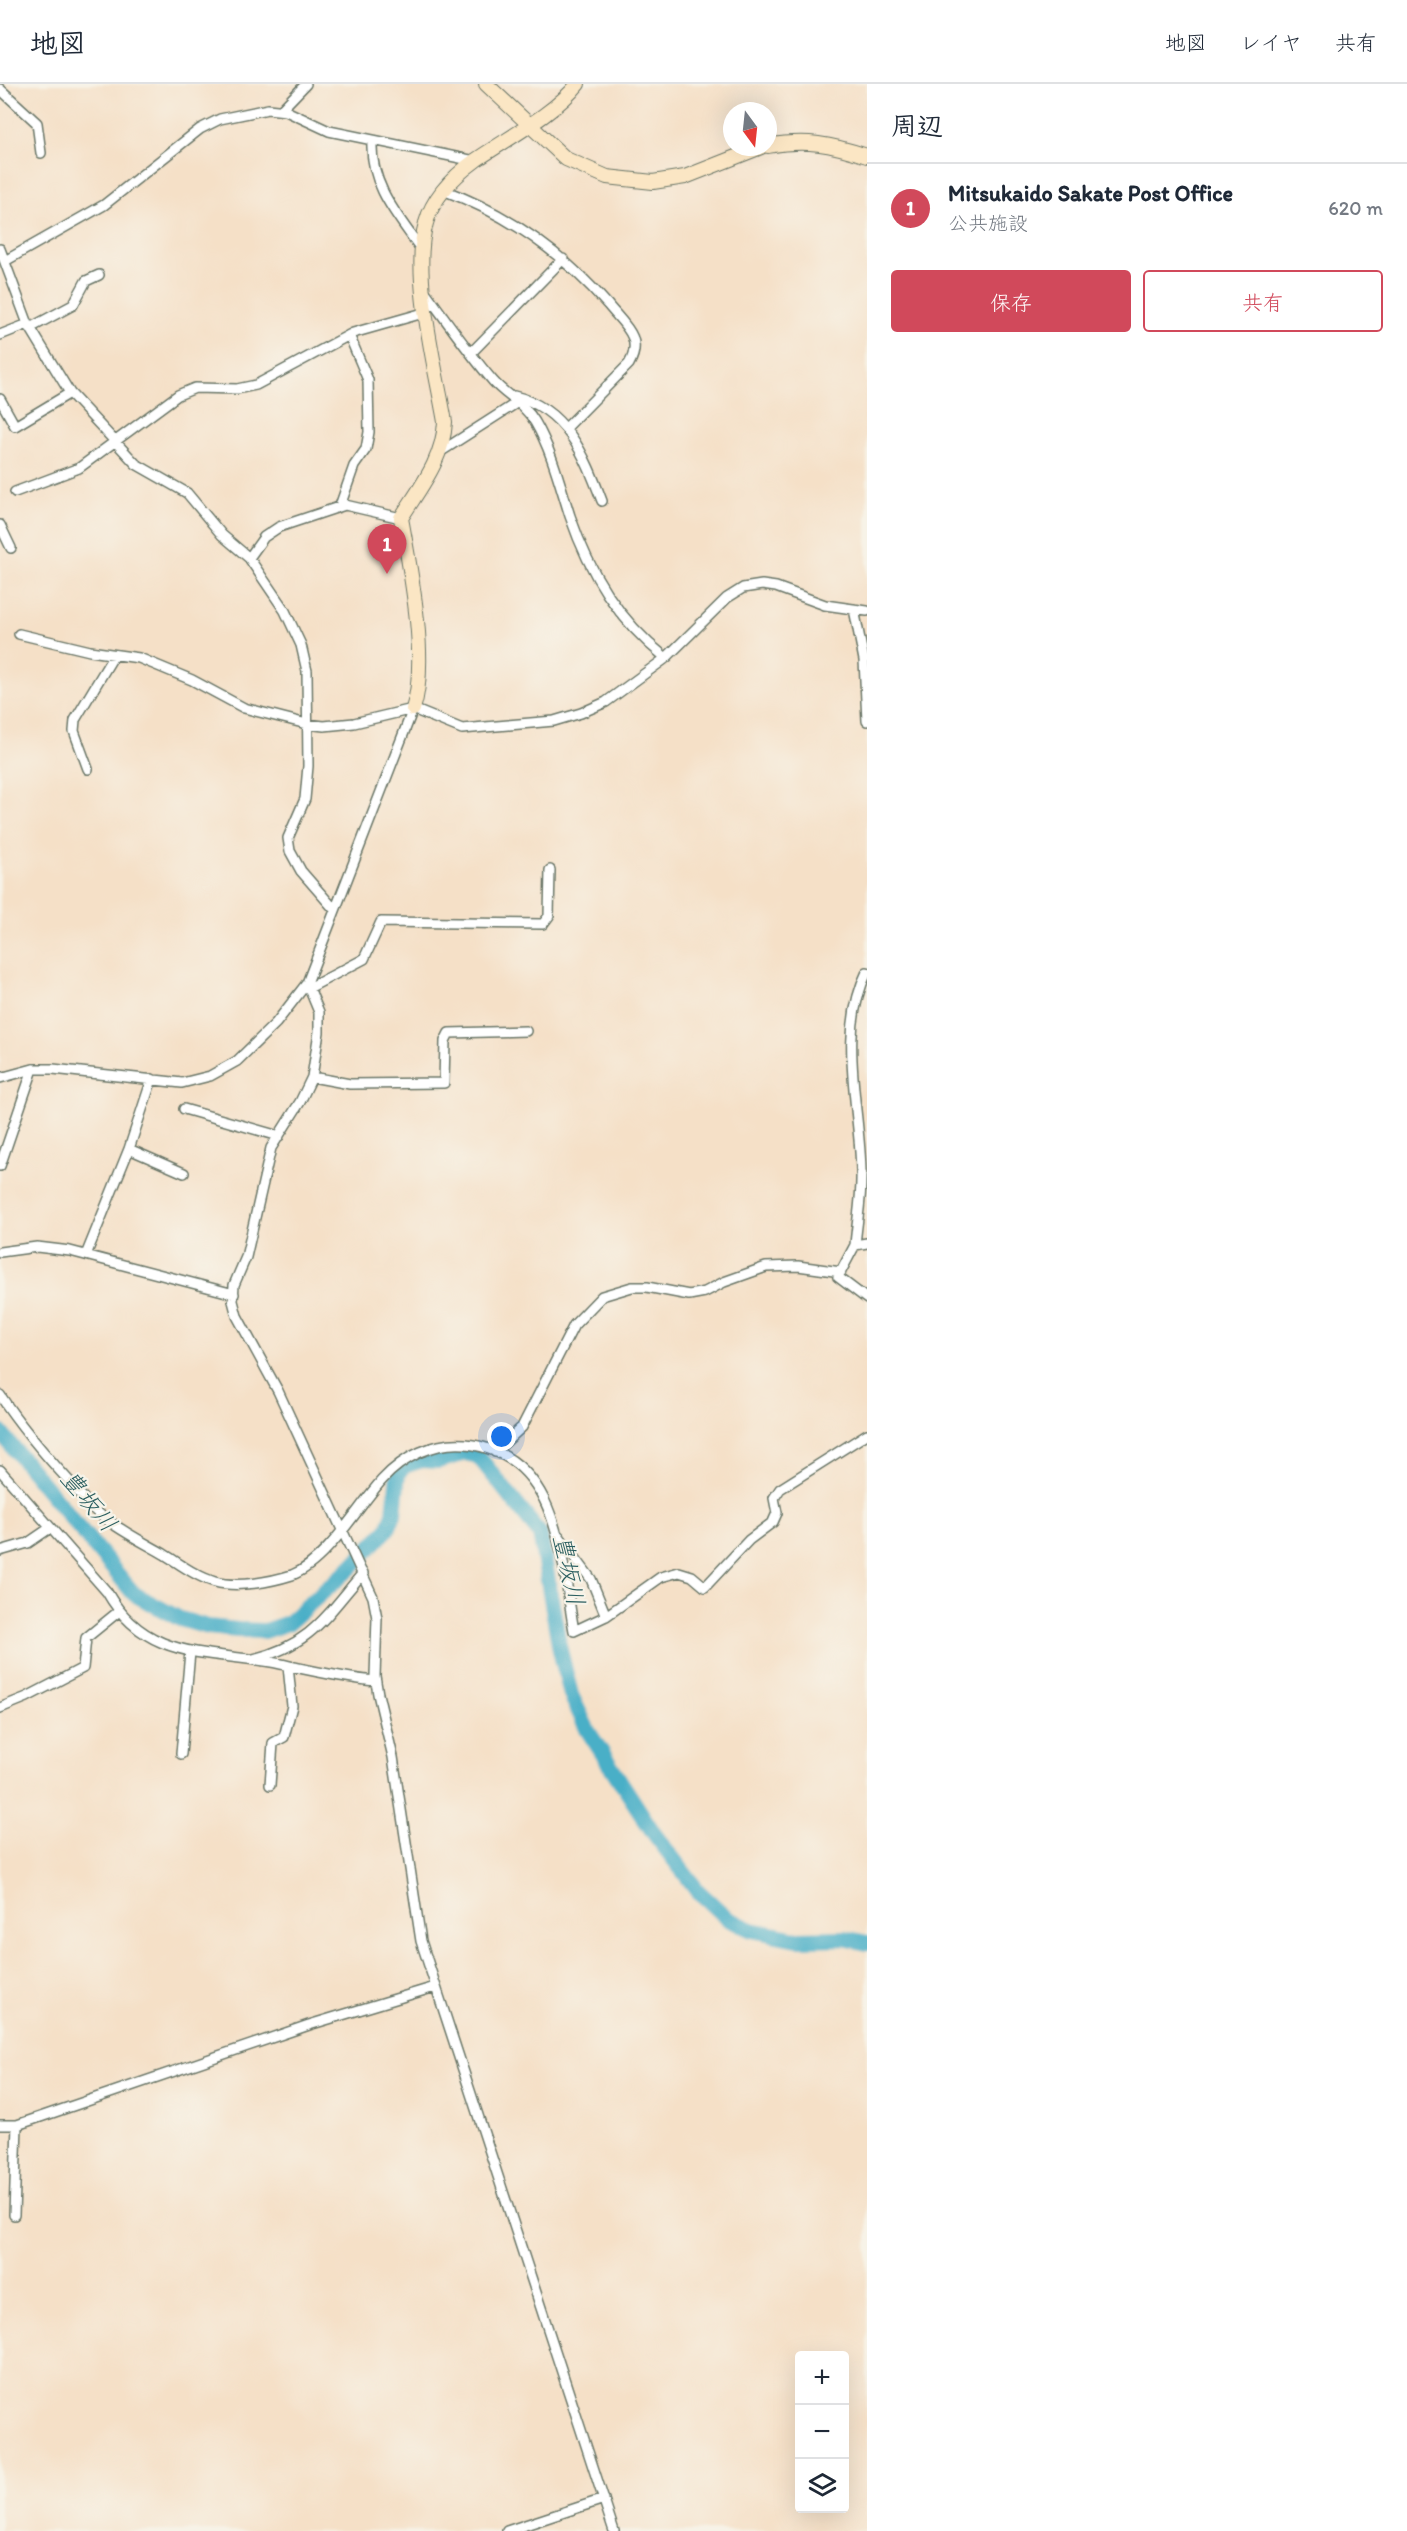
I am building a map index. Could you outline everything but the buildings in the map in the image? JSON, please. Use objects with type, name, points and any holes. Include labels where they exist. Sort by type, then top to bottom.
[{"type":"street","points":[[281,110],[306,84]]},
{"type":"street","points":[[486,84],[566,159],[607,177],[653,182],[685,177],[738,156]]},
{"type":"street","points":[[0,1078],[33,1069],[182,1083],[210,1076],[237,1061],[276,1023],[308,986],[413,709],[417,688],[417,612],[401,518],[444,444],[445,422],[424,290],[421,249],[426,223],[443,190],[453,179],[475,161],[562,101],[578,84]]},
{"type":"street","points":[[0,89],[37,123],[41,153]]},
{"type":"street","points":[[4,261],[104,205],[200,129],[220,118],[268,109],[281,110],[328,131],[475,161]]},
{"type":"street","points":[[372,141],[371,159],[378,184],[421,249]]},
{"type":"street","points":[[777,144],[791,142],[830,144],[867,156]]},
{"type":"street","points":[[443,190],[477,203],[495,213],[562,259],[581,274],[627,328],[635,344],[636,352],[629,364],[566,428]]},
{"type":"street","points":[[0,249],[29,326],[70,393],[135,464],[187,494],[222,535],[249,558],[285,611],[301,645],[307,671],[308,766],[305,799],[288,838],[289,845],[301,871],[335,910]]},
{"type":"street","points":[[471,353],[562,259]]},
{"type":"street","points":[[0,335],[29,326],[73,305],[86,281],[99,275]]},
{"type":"street","points":[[424,290],[495,384],[518,402],[535,421],[551,456],[587,560],[603,590],[641,638],[666,658]]},
{"type":"street","points":[[15,492],[79,468],[178,395],[195,388],[237,389],[256,385],[349,335],[374,325],[427,312]]},
{"type":"street","points":[[340,506],[354,466],[366,449],[369,432],[368,380],[349,335]]},
{"type":"street","points":[[0,399],[15,426],[70,393]]},
{"type":"street","points":[[510,395],[528,400],[566,428],[584,453],[603,501]]},
{"type":"street","points":[[440,452],[518,402]]},
{"type":"street","points":[[249,558],[264,537],[279,527],[340,506],[358,507],[401,518]]},
{"type":"street","points":[[0,525],[11,549]]},
{"type":"street","points":[[19,634],[114,655],[139,658],[158,664],[244,708],[307,724],[324,726],[354,723],[413,709],[462,729],[554,721],[606,702],[635,683],[666,658],[726,598],[743,588],[762,585],[776,587],[825,606],[867,610]]},
{"type":"street","points":[[855,609],[864,660],[867,721]]},
{"type":"street","points":[[88,770],[74,731],[75,720],[114,655]]},
{"type":"street","points":[[308,986],[364,959],[381,922],[543,924],[549,916],[550,870]]},
{"type":"street","points":[[867,972],[860,986],[851,1049],[861,1174],[855,1245],[838,1277],[867,1299]]},
{"type":"street","points":[[308,986],[319,1012],[320,1032],[312,1077],[271,1148],[246,1257],[234,1285],[237,1316],[279,1391],[373,1597],[376,1618],[376,1681],[393,1757],[415,1912],[435,1987],[614,2531]]},
{"type":"street","points":[[312,1077],[350,1084],[444,1083],[445,1041],[449,1033],[526,1031]]},
{"type":"street","points":[[0,1166],[33,1069]]},
{"type":"street","points":[[86,1255],[129,1149],[152,1079]]},
{"type":"street","points":[[184,1109],[279,1136]]},
{"type":"street","points":[[129,1149],[184,1173]]},
{"type":"street","points":[[855,1245],[867,1243]]},
{"type":"street","points":[[0,1252],[37,1247],[86,1255],[234,1294]]},
{"type":"street","points":[[495,1452],[522,1427],[574,1325],[602,1296],[632,1287],[647,1287],[689,1295],[705,1292],[724,1282],[766,1267],[798,1266],[841,1272]]},
{"type":"street","points":[[0,1395],[41,1451],[101,1516],[197,1574],[216,1582],[237,1584],[293,1574],[313,1562],[343,1530],[382,1480],[413,1455],[456,1443],[495,1452],[522,1470],[537,1485],[544,1497],[556,1533],[574,1631],[606,1617],[661,1576],[679,1572],[692,1576],[705,1587],[749,1540],[773,1522],[777,1513],[774,1498],[780,1489],[867,1434]]},
{"type":"street","points":[[0,1470],[107,1592],[118,1612],[142,1634],[166,1646],[190,1652],[288,1666],[342,1678],[376,1681]]},
{"type":"street","points":[[1,1548],[28,1543],[50,1528]]},
{"type":"street","points":[[556,1533],[591,1579],[606,1617]]},
{"type":"street","points":[[248,1660],[279,1652],[300,1642],[315,1630],[362,1571]]},
{"type":"street","points":[[0,1708],[27,1697],[83,1668],[86,1638],[118,1612]]},
{"type":"street","points":[[181,1754],[190,1652]]},
{"type":"street","points":[[270,1785],[273,1743],[284,1737],[292,1706],[288,1666]]},
{"type":"street","points":[[0,2125],[17,2125],[309,2025],[435,1987]]},
{"type":"street","points":[[14,2215],[17,2125]]},
{"type":"street","points":[[507,2531],[604,2499]]},
{"type":"waterway","name":"豊坂川","points":[[0,1432],[134,1594],[180,1619],[208,1627],[238,1630],[264,1631],[288,1623],[349,1569],[388,1529],[394,1514],[398,1473],[403,1466],[422,1460],[438,1461],[465,1453],[478,1456],[540,1534],[560,1650],[571,1695],[588,1731],[655,1835],[698,1891],[728,1919],[752,1930],[797,1939],[844,1938],[867,1943]]},
{"type":"place","name":"Mitsukaido Sakate Post Office","points":[[387,574]]}]
